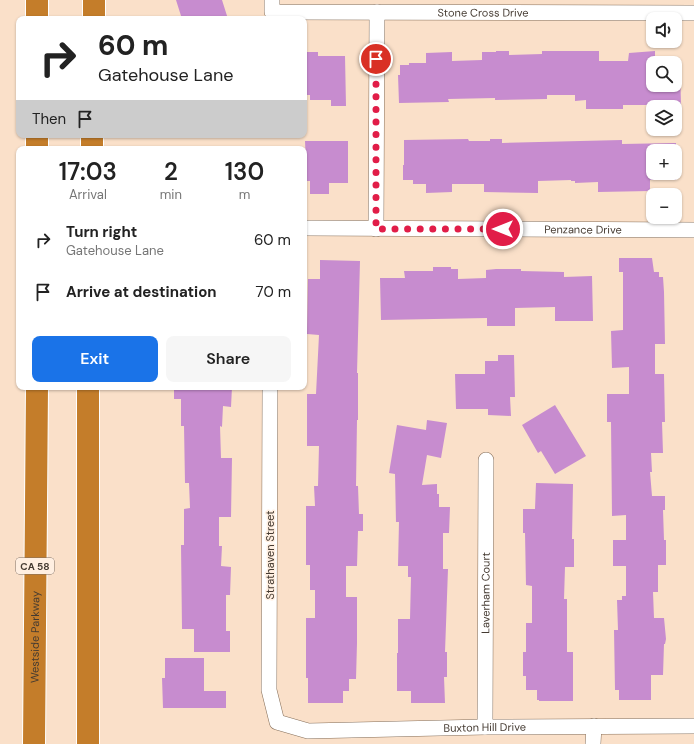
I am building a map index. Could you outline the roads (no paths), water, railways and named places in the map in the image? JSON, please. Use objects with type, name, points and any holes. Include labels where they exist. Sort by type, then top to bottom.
[{"type":"highway","points":[[37,0],[37,16]]},
{"type":"highway","points":[[94,0],[94,16]]},
{"type":"highway","name":"Westside Parkway","points":[[34,744],[37,390]]},
{"type":"highway","points":[[88,390],[88,744]]},
{"type":"street","name":"Stone Cross Drive","points":[[272,6],[377,12],[488,6],[694,13]]},
{"type":"street","points":[[376,229],[377,12]]},
{"type":"street","name":"Penzance Drive","points":[[307,228],[694,230]]},
{"type":"street","name":"Strathaven Street","points":[[270,390],[269,690],[277,722]]},
{"type":"street","name":"Laverham Court","points":[[485,727],[486,460]]},
{"type":"street","name":"Buxton Hill Drive","points":[[277,722],[308,731],[485,727],[694,726]]},
{"type":"street","points":[[593,744],[594,726]]}]
